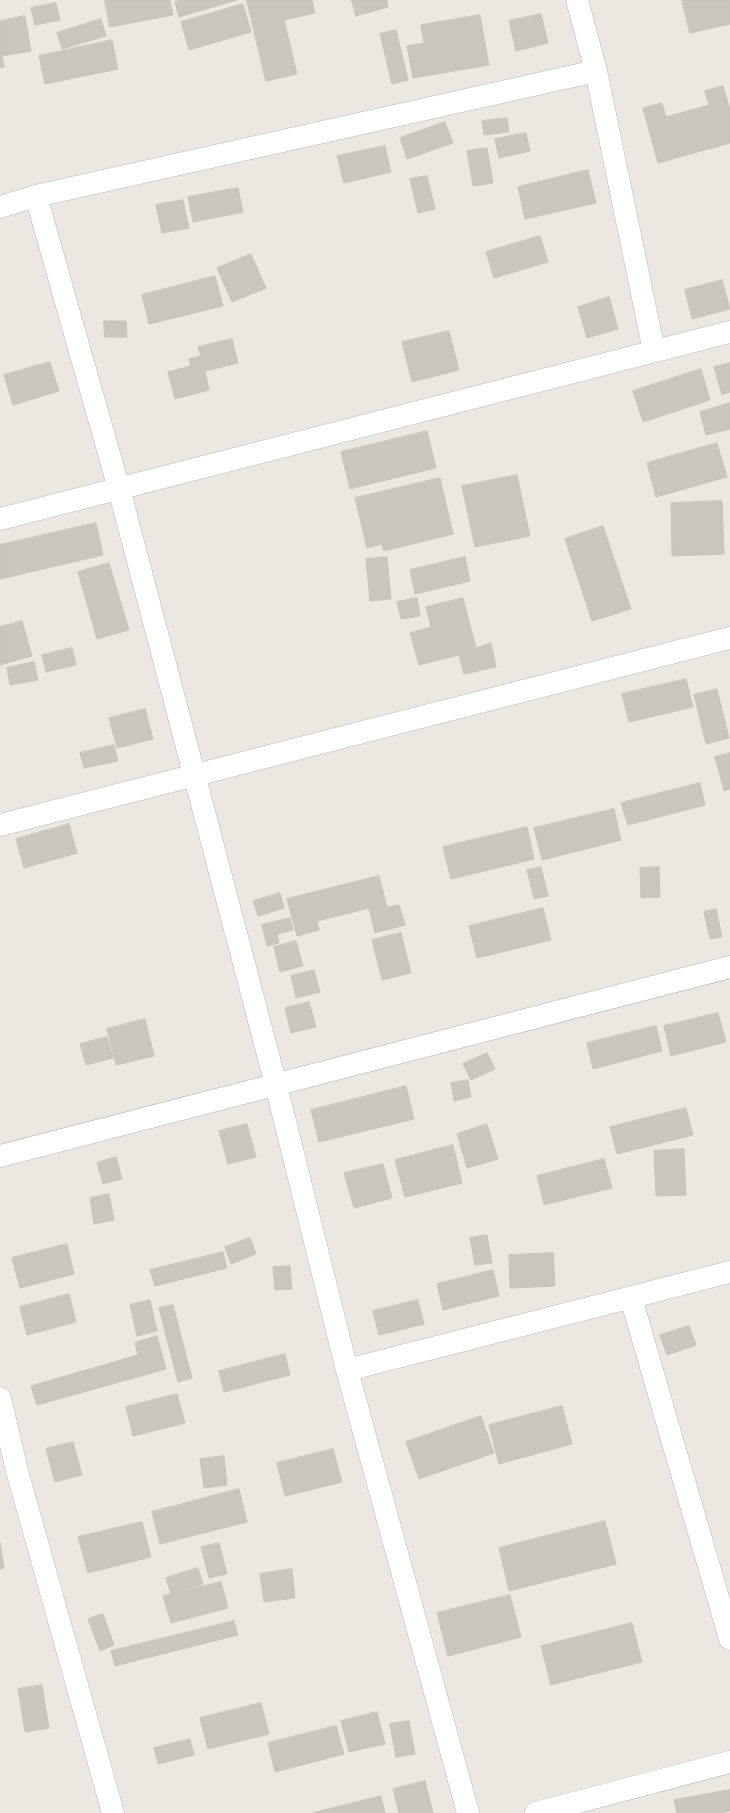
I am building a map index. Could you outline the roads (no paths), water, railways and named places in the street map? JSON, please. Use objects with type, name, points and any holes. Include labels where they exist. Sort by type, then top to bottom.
[{"type":"street","points":[[577,0],[596,71],[654,351]]},
{"type":"street","points":[[0,207],[36,196],[596,71]]},
{"type":"street","points":[[36,196],[119,489],[196,775],[276,1084],[347,1370],[468,1813]]},
{"type":"street","points":[[0,519],[730,332]]},
{"type":"street","points":[[0,825],[730,638]]},
{"type":"street","points":[[0,1156],[730,967]]},
{"type":"street","points":[[347,1370],[730,1272]]},
{"type":"street","points":[[630,1298],[730,1639]]},
{"type":"street","points":[[0,1398],[8,1473],[113,1813]]},
{"type":"street","points":[[536,1813],[730,1762]]}]
